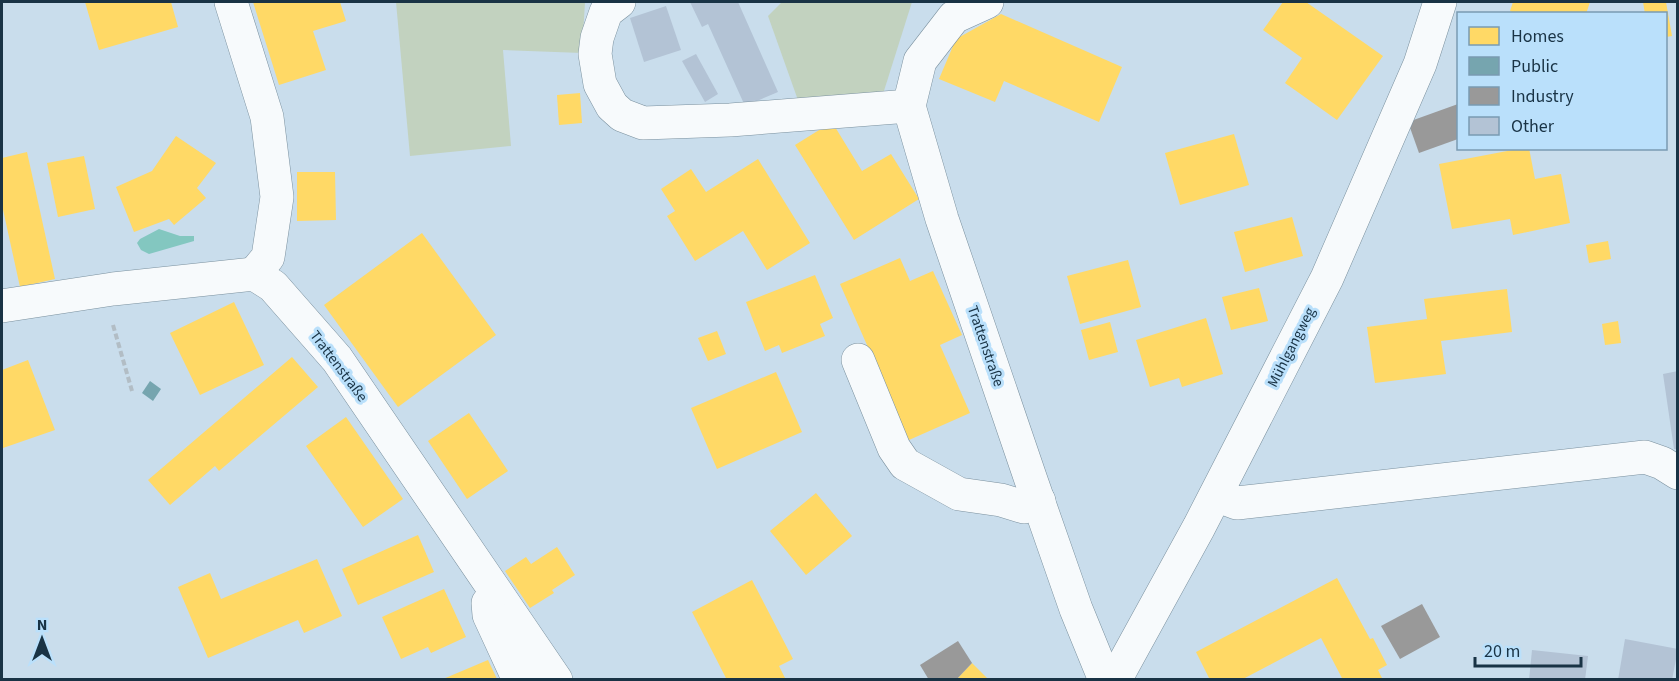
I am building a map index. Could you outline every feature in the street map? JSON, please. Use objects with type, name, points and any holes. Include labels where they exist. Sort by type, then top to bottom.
[{"type":"street","points":[[2,306],[113,289],[254,274],[268,257],[277,197],[267,117],[231,2]]},
{"type":"street","points":[[619,2],[606,12],[597,38],[595,54],[600,84],[612,106],[622,115],[643,123],[730,120],[909,106],[920,61],[944,9],[987,2]]},
{"type":"street","name":"Mühlgangweg","points":[[1118,679],[1216,495],[1327,278],[1420,64],[1440,2]]},
{"type":"street","name":"Trattenstraße","points":[[909,106],[942,219],[1076,609],[1118,679]]},
{"type":"street","name":"Trattenstraße","points":[[254,274],[273,286],[337,359],[555,680]]},
{"type":"street","points":[[858,360],[894,448],[905,464],[959,494],[1001,500],[1024,507],[1038,501]]},
{"type":"street","points":[[1216,495],[1237,503],[1645,457],[1662,463],[1677,473]]},
{"type":"street","points":[[489,583],[487,599],[489,615],[519,680]]},
{"type":"path","points":[[113,289],[108,310],[132,391]]},
{"type":"shaded area","points":[[396,2],[585,2],[582,53],[503,50],[511,146],[410,156]]},
{"type":"shaded area","points":[[782,2],[912,2],[883,94],[799,103],[768,16]]},
{"type":"shaded area","points":[[159,229],[180,236],[194,236],[194,241],[149,254],[141,250],[137,243],[140,239]]},
{"type":"building: Homes","points":[[85,2],[171,2],[178,27],[99,50]]},
{"type":"building: Homes","points":[[253,2],[340,2],[346,21],[313,31],[326,70],[279,85]]},
{"type":"building: Homes","points":[[1283,2],[1306,2],[1383,56],[1337,120],[1285,83],[1302,58],[1263,30]]},
{"type":"building: Homes","points":[[1513,2],[1590,2],[1587,12],[1510,11]]},
{"type":"building: Homes","points":[[1643,2],[1666,2],[1672,36],[1667,37],[1667,12],[1645,12]]},
{"type":"building: Homes","points":[[1001,14],[1122,67],[1099,122],[1004,81],[995,102],[939,79],[956,39]]},
{"type":"building: Homes","points":[[580,93],[582,123],[559,125],[557,95]]},
{"type":"building: Homes","points":[[832,122],[862,171],[891,154],[919,199],[854,240],[795,145]]},
{"type":"building: Homes","points":[[1234,134],[1249,185],[1180,205],[1165,153]]},
{"type":"building: Homes","points":[[176,136],[216,163],[197,188],[206,198],[174,225],[169,219],[134,232],[116,187],[152,171]]},
{"type":"building: Homes","points":[[1512,150],[1529,150],[1535,179],[1561,174],[1570,223],[1513,235],[1510,219],[1452,229],[1439,164]]},
{"type":"building: Homes","points":[[27,152],[55,279],[20,287],[2,205],[2,158]]},
{"type":"building: Homes","points":[[84,156],[95,209],[58,217],[47,163]]},
{"type":"building: Homes","points":[[758,159],[810,243],[767,270],[743,231],[695,261],[667,216],[675,211],[661,189],[691,169],[706,192]]},
{"type":"building: Homes","points":[[297,172],[335,172],[336,220],[297,221]]},
{"type":"building: Homes","points":[[1292,217],[1303,256],[1245,272],[1234,232]]},
{"type":"building: Homes","points":[[422,233],[496,335],[398,407],[324,305]]},
{"type":"building: Homes","points":[[1608,241],[1611,259],[1589,263],[1586,245]]},
{"type":"building: Homes","points":[[900,258],[910,281],[933,271],[962,335],[940,345],[970,413],[909,440],[840,284]]},
{"type":"building: Homes","points":[[1128,260],[1141,307],[1080,324],[1067,276]]},
{"type":"building: Homes","points":[[815,275],[833,318],[820,324],[825,336],[782,353],[779,345],[765,351],[746,302]]},
{"type":"building: Homes","points":[[1259,288],[1268,321],[1231,330],[1222,297]]},
{"type":"building: Homes","points":[[1507,289],[1512,332],[1441,341],[1446,374],[1375,383],[1367,327],[1427,319],[1424,299]]},
{"type":"building: Homes","points":[[234,302],[264,365],[200,395],[170,333]]},
{"type":"building: Homes","points":[[1206,318],[1223,374],[1182,387],[1179,378],[1150,387],[1136,340]]},
{"type":"building: Homes","points":[[1618,321],[1621,343],[1605,345],[1602,324]]},
{"type":"building: Homes","points":[[1110,322],[1118,352],[1089,360],[1081,330]]},
{"type":"building: Homes","points":[[717,331],[726,354],[708,361],[698,338]]},
{"type":"building: Homes","points":[[292,357],[318,387],[219,471],[215,466],[170,505],[148,480]]},
{"type":"building: Homes","points":[[28,360],[55,430],[3,448],[2,370]]},
{"type":"building: Homes","points":[[776,372],[802,432],[717,469],[691,408]]},
{"type":"building: Homes","points":[[469,413],[508,471],[467,499],[428,441]]},
{"type":"building: Homes","points":[[346,417],[403,499],[363,527],[306,446]]},
{"type":"building: Homes","points":[[816,493],[852,536],[806,575],[770,531]]},
{"type":"building: Homes","points":[[418,535],[434,572],[358,605],[342,569]]},
{"type":"building: Homes","points":[[557,547],[575,575],[552,590],[554,593],[530,608],[505,571],[526,557],[531,564]]},
{"type":"building: Homes","points":[[317,559],[342,616],[304,633],[298,620],[208,658],[178,587],[210,573],[221,599]]},
{"type":"building: Homes","points":[[1337,578],[1387,665],[1378,670],[1383,680],[1343,680],[1321,638],[1241,680],[1210,680],[1196,652]]},
{"type":"building: Homes","points":[[752,580],[793,659],[779,666],[786,680],[727,680],[692,612]]},
{"type":"building: Homes","points":[[444,589],[466,637],[431,653],[428,647],[401,659],[382,617]]},
{"type":"building: Homes","points":[[488,660],[497,679],[443,679]]},
{"type":"building: Homes","points":[[972,663],[989,680],[956,680]]},
{"type":"building: Public","points":[[150,381],[161,389],[153,401],[142,393]]},
{"type":"building: Industry","points":[[1457,104],[1457,139],[1419,153],[1408,122]]},
{"type":"building: Industry","points":[[1422,604],[1440,637],[1400,659],[1381,626]]},
{"type":"building: Industry","points":[[958,641],[972,663],[956,680],[929,680],[920,665]]},
{"type":"building: Other","points":[[690,2],[738,2],[778,92],[745,106],[708,24],[702,27]]},
{"type":"building: Other","points":[[666,6],[681,50],[644,62],[630,18]]},
{"type":"building: Other","points":[[696,54],[718,94],[705,102],[682,61]]},
{"type":"building: Other","points":[[1678,371],[1678,449],[1674,449],[1663,374]]},
{"type":"building: Other","points":[[1625,639],[1678,649],[1672,680],[1618,680]]},
{"type":"building: Other","points":[[1532,650],[1588,656],[1585,680],[1529,680]]}]
